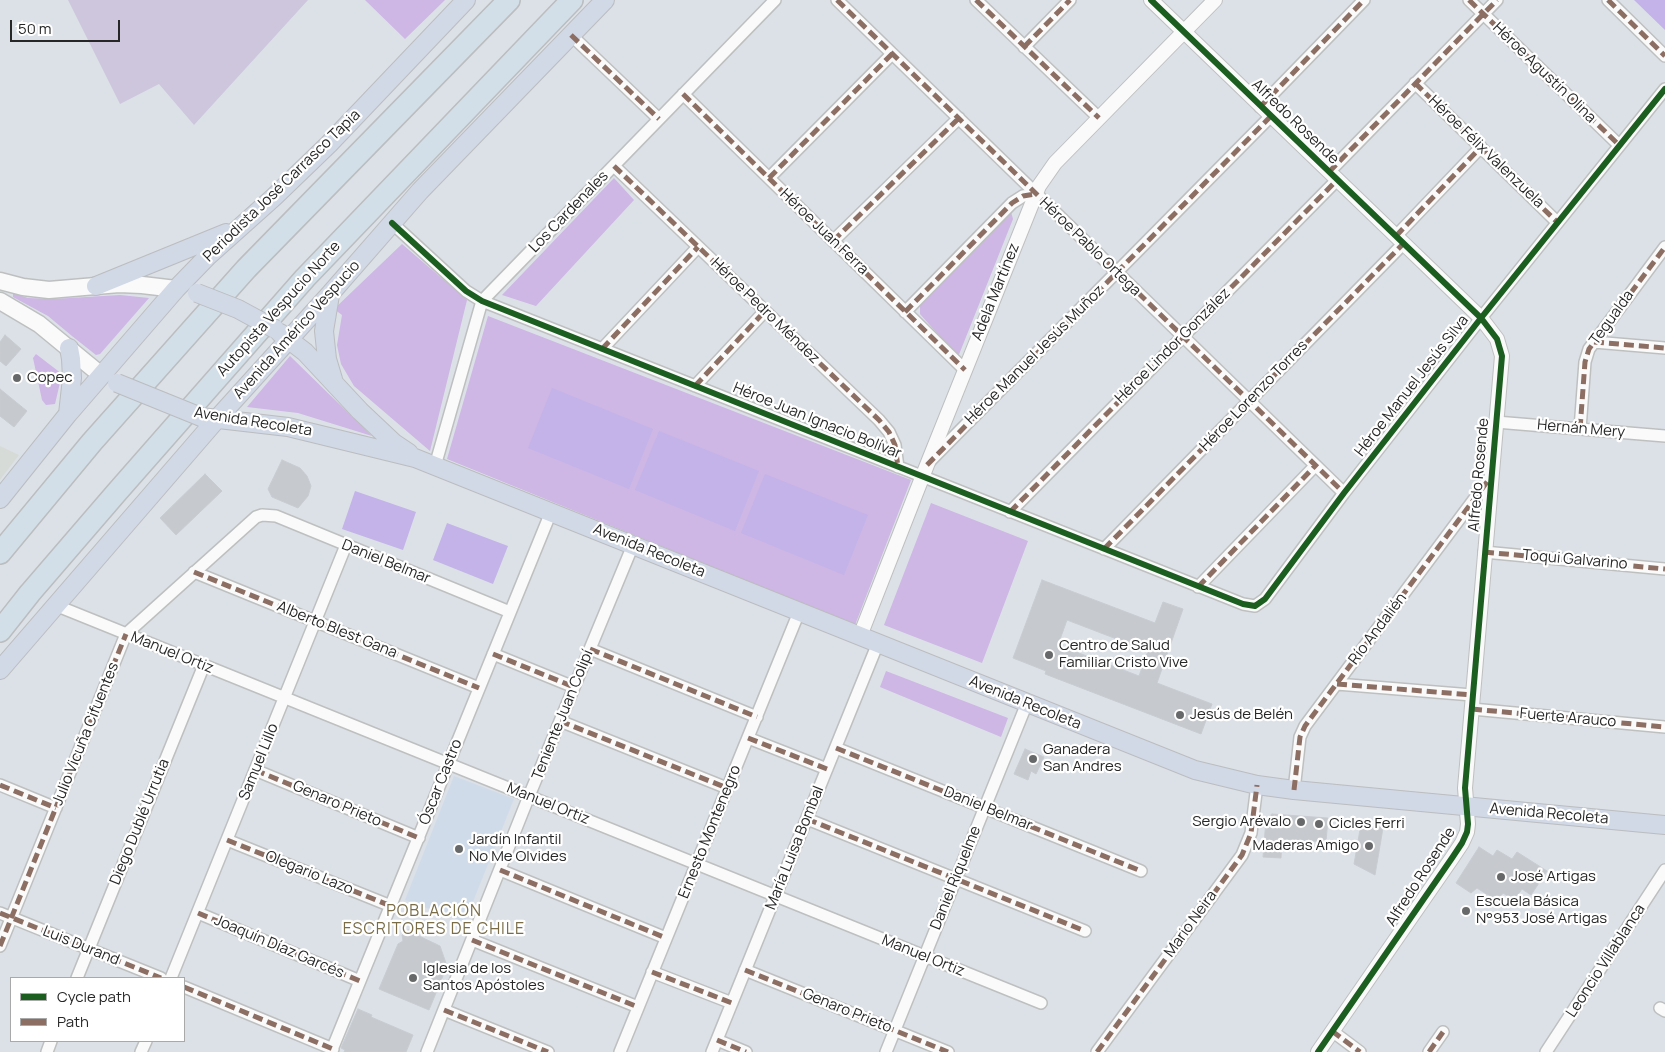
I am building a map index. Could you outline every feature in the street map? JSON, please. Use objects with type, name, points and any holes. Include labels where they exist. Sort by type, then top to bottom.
[{"type":"highway","points":[[0,553],[92,442],[246,269],[510,0]]},
{"type":"highway","name":"Autopista Vespucio Norte","points":[[0,631],[42,578],[305,278],[572,0]]},
{"type":"main road","name":"Periodista José Carrasco Tapia","points":[[109,380],[176,289],[236,230],[274,197],[329,144],[466,0]]},
{"type":"main road","name":"Avenida Américo Vespucio","points":[[0,670],[209,418],[289,339],[453,156],[605,0]]},
{"type":"main road","points":[[96,286],[236,230]]},
{"type":"main road","name":"Avenida Recoleta","points":[[0,280],[23,287],[49,290],[142,285],[176,289],[197,293],[238,309],[275,329],[305,352],[381,432],[415,458]]},
{"type":"main road","points":[[330,294],[325,319],[325,345],[335,385]]},
{"type":"main road","name":"Avenida Recoleta","points":[[0,301],[34,321],[109,380],[209,418],[297,428],[415,458],[1175,763],[1222,778],[1294,790],[1665,825]]},
{"type":"main road","points":[[68,414],[72,378],[69,348]]},
{"type":"main road","points":[[0,500],[68,414],[109,380]]},
{"type":"street","name":"Los Cardenales","points":[[435,466],[482,301],[775,0]]},
{"type":"street","name":"Héroe Pablo Ortega","points":[[837,0],[1344,493]]},
{"type":"street","points":[[976,0],[1099,118]]},
{"type":"street","points":[[1024,46],[1070,0]]},
{"type":"street","name":"Alfredo Rosende","points":[[1151,0],[1480,318],[1496,339],[1502,356],[1490,478],[1465,788],[1467,832],[1318,1052]]},
{"type":"street","name":"Adela Martínez","points":[[860,636],[1035,194],[1055,163],[1215,0]]},
{"type":"street","name":"Héroe Manuel Jesús Muñoz","points":[[924,471],[1117,272],[1266,112],[1364,0]]},
{"type":"street","name":"Héroe Agustín Olina","points":[[1469,0],[1619,145]]},
{"type":"street","name":"Héroe Lindor González","points":[[1010,512],[1183,336],[1333,176],[1416,83],[1497,0]]},
{"type":"street","points":[[1608,0],[1665,56]]},
{"type":"street","points":[[571,35],[659,119]]},
{"type":"street","points":[[769,178],[892,54]]},
{"type":"street","name":"Héroe Félix Valenzuela","points":[[1416,83],[1557,222]]},
{"type":"street","name":"Héroe Manuel Jesús Silva","points":[[1255,606],[1265,599],[1344,493],[1480,318],[1665,89]]},
{"type":"street","name":"Héroe Juan Ferra","points":[[683,94],[965,370]]},
{"type":"street","points":[[834,242],[958,118]]},
{"type":"street","name":"Héroe Lorenzo Torres","points":[[1104,549],[1249,401],[1399,240],[1481,148]]},
{"type":"street","name":"Héroe Pedro Méndez","points":[[614,166],[879,420],[889,432],[895,445],[898,467]]},
{"type":"street","points":[[905,312],[1012,203],[1023,196],[1035,194]]},
{"type":"street","name":"Héroe Juan Ignacio Bolívar","points":[[392,223],[466,291],[482,301],[898,467],[924,471],[1010,512],[1243,604],[1255,606]]},
{"type":"street","points":[[602,349],[698,247]]},
{"type":"street","name":"Tegualda","points":[[1580,429],[1585,362],[1589,349],[1665,247]]},
{"type":"street","points":[[695,386],[765,311]]},
{"type":"street","points":[[1594,342],[1665,348]]},
{"type":"street","name":"Hernán Mery","points":[[1496,422],[1665,436]]},
{"type":"street","points":[[1198,586],[1315,466]]},
{"type":"street","name":"Río Andalién","points":[[1294,790],[1302,731],[1490,478]]},
{"type":"street","name":"Óscar Castro","points":[[332,1050],[551,512]]},
{"type":"street","name":"Daniel Belmar","points":[[262,514],[276,516],[510,612]]},
{"type":"street","name":"Julio Vicuña Cifuentes","points":[[0,946],[126,634],[250,520],[262,514]]},
{"type":"street","name":"Samuel Lillo","points":[[171,977],[346,545]]},
{"type":"street","name":"Teniente Juan Colipí","points":[[427,1052],[529,796],[633,545]]},
{"type":"street","name":"Toqui Galvarino","points":[[1484,552],[1665,568]]},
{"type":"street","name":"Alberto Blest Gana","points":[[194,572],[479,688]]},
{"type":"street","name":"Manuel Ortiz","points":[[55,605],[1041,1003]]},
{"type":"street","name":"Ernesto Montenegro","points":[[620,1052],[799,612]]},
{"type":"street","name":"María Luisa Bombal","points":[[712,1052],[878,644]]},
{"type":"street","points":[[590,649],[756,717]]},
{"type":"street","points":[[493,654],[574,688]]},
{"type":"street","name":"Diego Dublé Urrutia","points":[[77,977],[204,665]]},
{"type":"street","name":"Fuerte Arauco","points":[[1337,684],[1665,727]]},
{"type":"street","name":"Daniel Riquelme","points":[[886,1052],[1027,704]]},
{"type":"street","points":[[560,721],[727,788]]},
{"type":"street","points":[[748,738],[827,769]]},
{"type":"street","name":"Daniel Belmar","points":[[836,748],[1141,871]]},
{"type":"street","name":"Genaro Prieto","points":[[255,770],[418,838]]},
{"type":"street","points":[[0,785],[56,808]]},
{"type":"street","name":"Mario Neira","points":[[1097,1052],[1242,855],[1251,833],[1257,785]]},
{"type":"street","points":[[807,819],[1085,931]]},
{"type":"street","name":"Olegario Lazo","points":[[227,840],[391,906]]},
{"type":"street","points":[[500,870],[666,938]]},
{"type":"street","name":"Leoncio Villablanca","points":[[1546,1052],[1665,870]]},
{"type":"street","name":"Luis Durand","points":[[0,913],[159,977]]},
{"type":"street","name":"Joaquín Díaz Garcés","points":[[198,913],[360,981]]},
{"type":"street","points":[[472,940],[638,1007]]},
{"type":"street","name":"Genaro Prieto","points":[[746,970],[948,1052]]},
{"type":"street","points":[[652,972],[732,1003]]},
{"type":"street","points":[[185,987],[332,1050]]},
{"type":"street","points":[[444,1010],[548,1052]]},
{"type":"street","points":[[1332,1031],[1360,1052]]},
{"type":"street","points":[[1429,1052],[1443,1032]]},
{"type":"street","points":[[717,1040],[746,1052]]},
{"type":"shaded area","points":[[68,0],[308,0],[194,125],[159,84],[120,104]]},
{"type":"shaded area","points":[[365,0],[445,0],[405,39]]},
{"type":"shaded area","points":[[1634,0],[1665,0],[1665,30]]},
{"type":"shaded area","points":[[614,178],[634,200],[536,306],[502,295]]},
{"type":"shaded area","points":[[1011,212],[1013,219],[958,357],[920,314],[920,305]]},
{"type":"shaded area","points":[[402,244],[467,300],[430,451],[354,386],[341,364],[337,345],[342,315],[334,309]]},
{"type":"shaded area","points":[[13,293],[28,298],[53,299],[120,295],[149,298],[100,354],[96,355],[48,316],[13,297]]},
{"type":"shaded area","points":[[488,316],[911,480],[855,625],[447,459]]},
{"type":"shaded area","points":[[36,354],[62,374],[55,404],[46,405],[42,400],[33,358]]},
{"type":"shaded area","points":[[290,356],[372,436],[298,413],[247,407]]},
{"type":"shaded area","points":[[552,388],[653,429],[629,489],[528,448]]},
{"type":"shaded area","points":[[659,431],[759,471],[735,531],[635,490]]},
{"type":"shaded area","points":[[0,446],[19,455],[0,480]]},
{"type":"shaded area","points":[[765,474],[868,515],[844,575],[741,533]]},
{"type":"shaded area","points":[[355,491],[416,512],[403,550],[342,529]]},
{"type":"shaded area","points":[[931,503],[1028,541],[982,663],[884,625]]},
{"type":"shaded area","points":[[447,523],[508,546],[493,584],[433,560]]},
{"type":"shaded area","points":[[886,671],[1008,718],[1001,737],[880,687]]},
{"type":"shaded area","name":"Jardín Infantil No Me Olvides","points":[[454,776],[514,799],[465,922],[405,900]]},
{"type":"building","points":[[5,335],[21,349],[6,366],[0,361],[0,342]]},
{"type":"building","points":[[0,389],[27,411],[14,427],[0,416]]},
{"type":"building","points":[[282,460],[300,468],[307,476],[311,486],[308,496],[298,508],[272,497],[268,489]]},
{"type":"building","points":[[205,474],[222,491],[176,535],[160,518]]},
{"type":"building","name":"Centro de Salud Familiar Cristo Vive","points":[[1042,580],[1155,623],[1163,602],[1183,609],[1157,683],[1212,704],[1201,734],[1045,674],[1046,671],[1013,658]],"holes":[[[1067,620],[1148,651],[1139,676],[1058,645]]]},
{"type":"building","points":[[1025,749],[1044,757],[1036,774],[1031,771],[1028,780],[1014,774]]},
{"type":"building","points":[[1272,814],[1328,818],[1326,842],[1282,839],[1281,858],[1263,857],[1266,819]]},
{"type":"building","name":"Maderas Amigo","points":[[1361,824],[1383,828],[1375,875],[1354,864]]},
{"type":"building","name":"José Artigas","points":[[1479,847],[1493,856],[1497,850],[1512,859],[1517,852],[1547,871],[1531,895],[1522,889],[1514,900],[1503,893],[1497,901],[1477,888],[1471,893],[1456,883]]},
{"type":"building","name":"Iglesia de los Santos Apóstoles","points":[[408,930],[415,931],[419,936],[440,946],[447,966],[429,1010],[379,989],[398,944],[403,941],[402,935]]},
{"type":"building","points":[[358,1009],[372,1015],[371,1017],[413,1035],[406,1052],[344,1052],[345,1050],[341,1048]]},
{"type":"marked path","points":[[837,0],[1344,493]]},
{"type":"marked path","points":[[976,0],[1099,118]]},
{"type":"marked path","points":[[1024,47],[1070,0]]},
{"type":"marked path","points":[[1260,107],[1364,0]]},
{"type":"marked path","points":[[1469,0],[1619,145]]},
{"type":"marked path","points":[[1329,172],[1497,0]]},
{"type":"marked path","points":[[1608,0],[1665,56]]},
{"type":"marked path","points":[[571,35],[659,119]]},
{"type":"marked path","points":[[769,178],[892,54]]},
{"type":"marked path","points":[[1415,83],[1557,222]]},
{"type":"marked path","points":[[683,94],[965,370]]},
{"type":"marked path","points":[[927,465],[1270,117]]},
{"type":"marked path","points":[[833,241],[959,118]]},
{"type":"marked path","points":[[1396,236],[1481,147]]},
{"type":"marked path","points":[[614,166],[879,420],[889,432],[895,445],[898,467]]},
{"type":"marked path","points":[[1010,512],[1337,180]]},
{"type":"marked path","points":[[905,312],[1012,203],[1023,196],[1035,194]]},
{"type":"marked path","points":[[1104,549],[1403,244]]},
{"type":"marked path","points":[[602,349],[698,247]]},
{"type":"marked path","points":[[1580,429],[1585,362],[1589,349],[1665,247]]},
{"type":"marked path","points":[[695,386],[765,311]]},
{"type":"marked path","points":[[1594,342],[1665,348]]},
{"type":"marked path","points":[[1198,587],[1315,466]]},
{"type":"marked path","points":[[1294,790],[1300,737],[1305,726],[1490,478]]},
{"type":"marked path","points":[[1484,552],[1665,569]]},
{"type":"marked path","points":[[194,572],[479,688]]},
{"type":"marked path","points":[[0,946],[126,634]]},
{"type":"marked path","points":[[590,649],[757,717]]},
{"type":"marked path","points":[[493,654],[574,687]]},
{"type":"marked path","points":[[1337,684],[1472,695]]},
{"type":"marked path","points":[[1472,709],[1665,727]]},
{"type":"marked path","points":[[560,721],[727,788]]},
{"type":"marked path","points":[[748,738],[827,769]]},
{"type":"marked path","points":[[836,748],[1141,871]]},
{"type":"marked path","points":[[255,770],[419,838]]},
{"type":"marked path","points":[[0,785],[56,808]]},
{"type":"marked path","points":[[1097,1052],[1242,855],[1251,833],[1257,785]]},
{"type":"marked path","points":[[807,819],[1085,931]]},
{"type":"marked path","points":[[227,840],[391,906]]},
{"type":"marked path","points":[[500,870],[666,938]]},
{"type":"marked path","points":[[0,913],[159,977]]},
{"type":"marked path","points":[[198,913],[360,981]]},
{"type":"marked path","points":[[472,940],[638,1007]]},
{"type":"marked path","points":[[745,970],[948,1052]]},
{"type":"marked path","points":[[652,972],[732,1003]]},
{"type":"marked path","points":[[185,987],[333,1049]]},
{"type":"marked path","points":[[444,1010],[548,1052]]},
{"type":"marked path","points":[[1332,1031],[1360,1052]]},
{"type":"marked path","points":[[1429,1052],[1443,1032]]},
{"type":"marked path","points":[[717,1040],[746,1052]]},
{"type":"cycle path","points":[[1151,0],[1481,318],[1497,339],[1502,356],[1465,788],[1467,832],[1452,858],[1318,1052]]},
{"type":"cycle path","points":[[392,223],[466,291],[482,301],[1243,604],[1255,606],[1265,599],[1344,493],[1481,318],[1665,89]]},
{"type":"place","name":"Copec","points":[[17,378]]},
{"type":"place","name":"Centro de Salud Familiar Cristo Vive","points":[[1049,655]]},
{"type":"place","name":"Jesús de Belén","points":[[1180,715]]},
{"type":"place","name":"Ganadera San Andres","points":[[1033,759]]},
{"type":"place","name":"Sergio Arévalo","points":[[1301,822]]},
{"type":"place","name":"Cicles Ferri","points":[[1319,824]]},
{"type":"place","name":"Maderas Amigo","points":[[1369,846]]},
{"type":"place","name":"Jardín Infantil No Me Olvides","points":[[459,849]]},
{"type":"place","name":"José Artigas","points":[[1501,877]]},
{"type":"place","name":"Escuela Básica N°953 José Artigas","points":[[1466,911]]},
{"type":"place","name":"Iglesia de los Santos Apóstoles","points":[[413,978]]},
{"type":"district","name":"POBLACIÓN ESCRITORES DE CHILE","points":[[434,921]]}]
